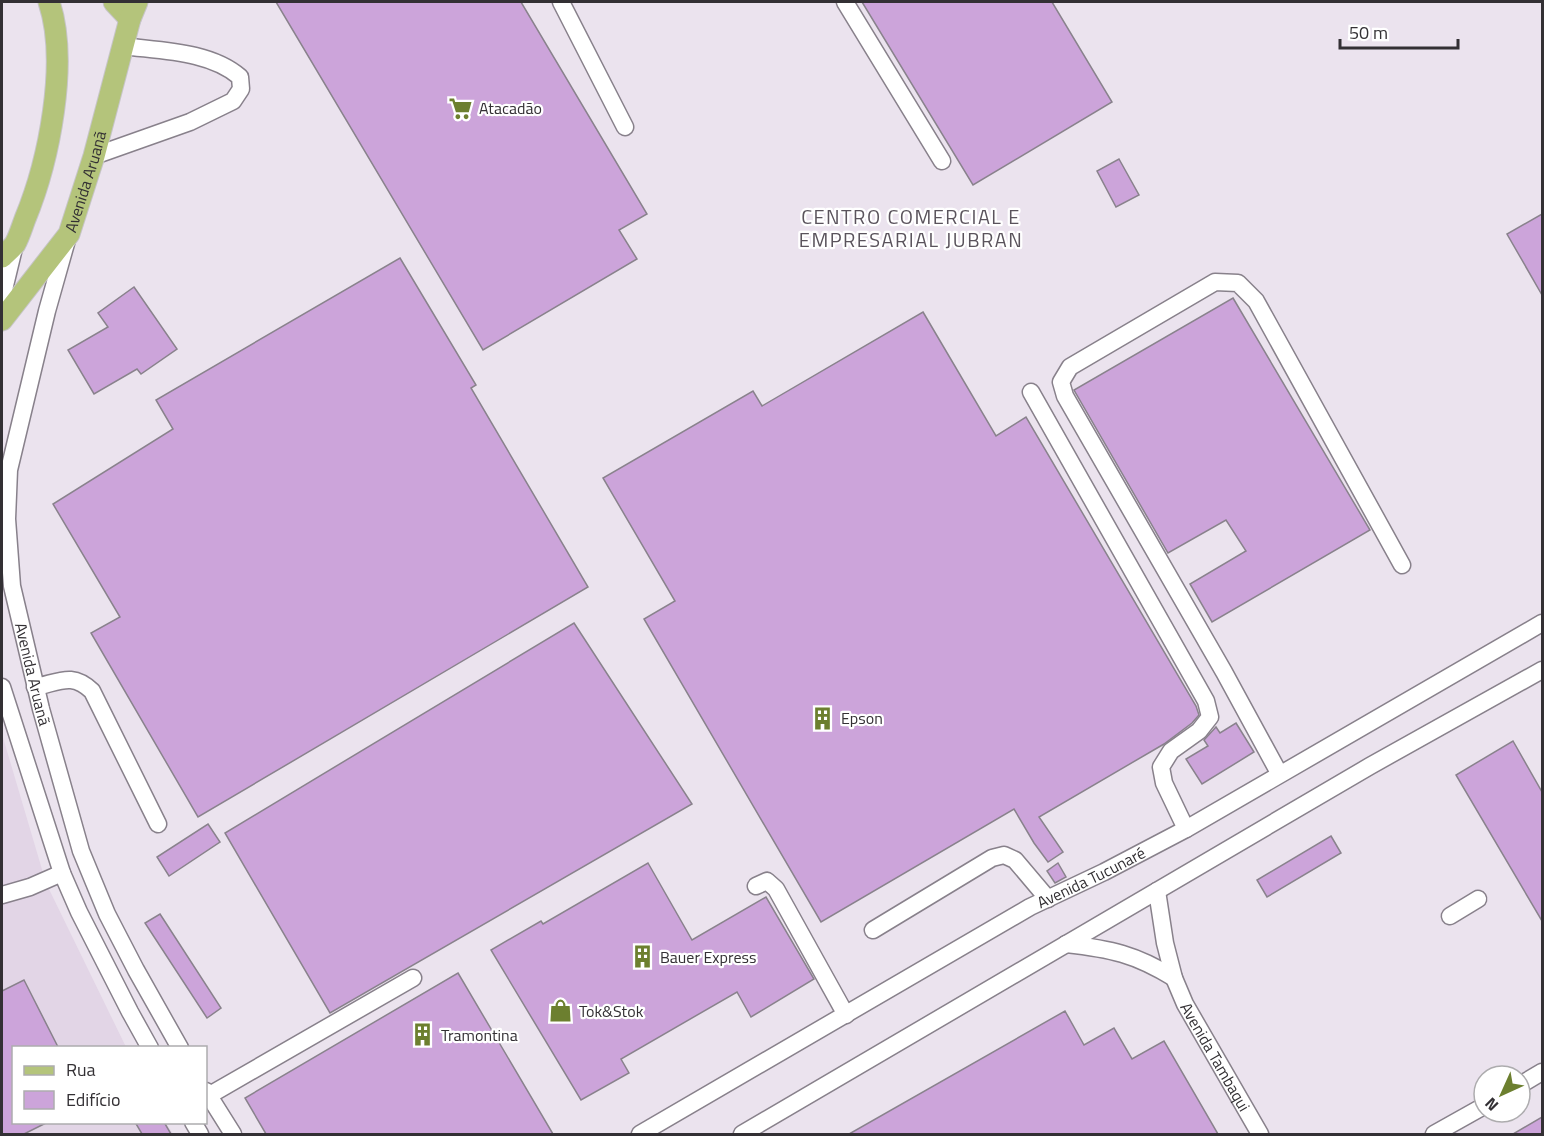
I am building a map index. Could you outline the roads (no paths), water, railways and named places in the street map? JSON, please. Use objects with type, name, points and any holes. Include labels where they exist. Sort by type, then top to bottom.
[{"type":"main road","points":[[114,2],[134,10]]},
{"type":"main road","points":[[8,251],[38,185],[50,139],[57,60],[55,5]]},
{"type":"main road","name":"Avenida Aruanã","points":[[69,234],[94,156],[134,10]]},
{"type":"main road","points":[[2,320],[69,234]]},
{"type":"street","points":[[561,2],[625,127]]},
{"type":"street","points":[[845,2],[942,161]]},
{"type":"street","points":[[94,156],[190,122],[233,101],[241,89],[240,77],[229,68],[193,56],[123,46]]},
{"type":"street","name":"Avenida Aruanã","points":[[69,234],[47,311],[9,471],[7,519],[11,576],[35,687],[81,851],[106,914],[179,1046]]},
{"type":"street","points":[[2,298],[8,251]]},
{"type":"street","points":[[1279,773],[1224,672],[1065,396],[1061,382],[1070,367],[1215,282],[1238,283],[1256,301],[1402,565]]},
{"type":"street","points":[[1031,392],[1206,701],[1210,717],[1199,731],[1170,751],[1161,767],[1164,783],[1186,829]]},
{"type":"street","name":"Avenida Tucunaré","points":[[640,1134],[1048,899],[1104,873],[1186,829],[1279,773],[1542,623]]},
{"type":"street","points":[[742,1134],[1370,766],[1542,670]]},
{"type":"street","points":[[35,687],[72,679],[82,682],[92,691],[158,824]]},
{"type":"street","name":"Avenida Aruanã","points":[[2,687],[63,873],[84,922],[149,1046]]},
{"type":"street","points":[[873,930],[992,858],[1004,855],[1015,860],[1048,899]]},
{"type":"street","points":[[2,895],[30,887],[63,873]]},
{"type":"street","points":[[756,886],[767,881],[776,889],[846,1015]]},
{"type":"street","name":"Avenida Tambaqui","points":[[1157,891],[1165,943],[1174,978],[1185,1004],[1260,1134]]},
{"type":"street","points":[[1450,916],[1478,899]]},
{"type":"street","points":[[1066,944],[1117,952],[1142,959],[1174,978]]},
{"type":"street","points":[[233,1134],[207,1094],[413,978]]},
{"type":"street","points":[[1434,1134],[1472,1113]]},
{"type":"place","name":"Atacadão","points":[[461,108]]},
{"type":"place","name":"Epson","points":[[823,718]]},
{"type":"place","name":"Bauer Express","points":[[642,957]]},
{"type":"place","name":"Tok&Stok","points":[[561,1011]]},
{"type":"place","name":"Tramontina","points":[[423,1035]]},
{"type":"district","name":"CENTRO COMERCIAL E EMPRESARIAL JUBRAN","points":[[911,228]]}]
